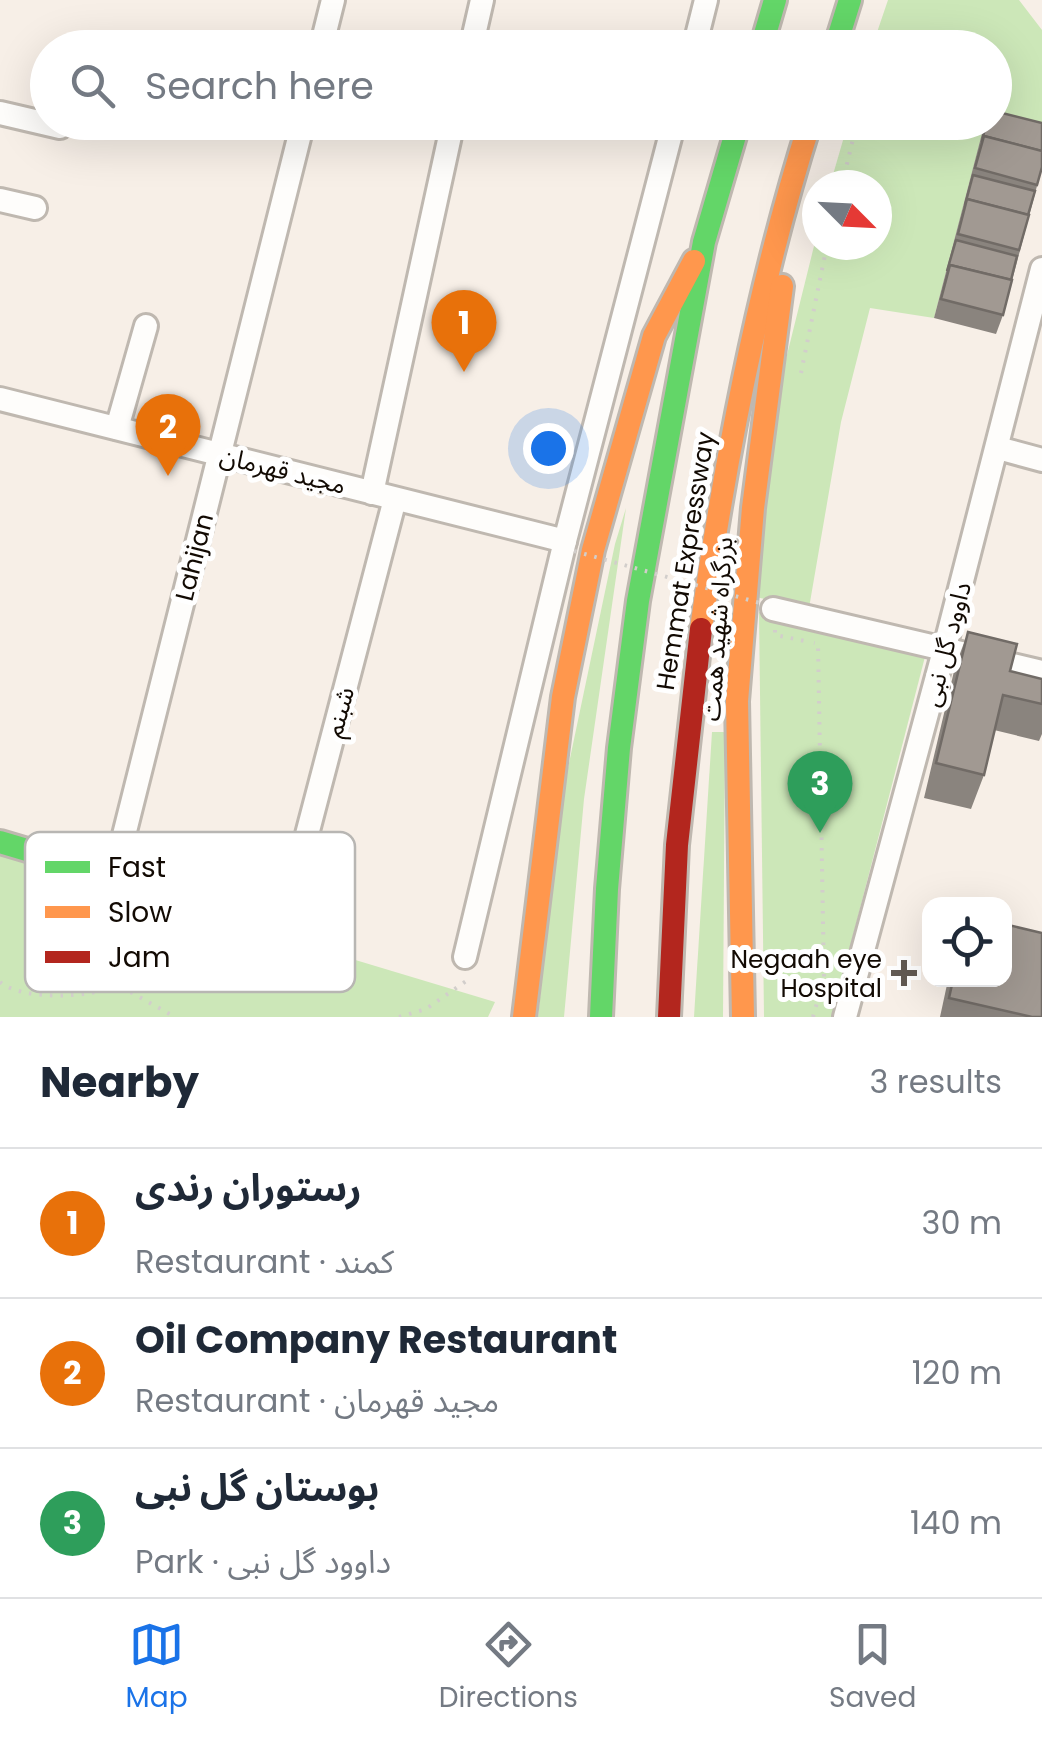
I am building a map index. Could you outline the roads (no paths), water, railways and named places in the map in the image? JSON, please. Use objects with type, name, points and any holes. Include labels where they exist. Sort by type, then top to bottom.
[{"type":"main road","points":[[766,30],[774,0]]},
{"type":"main road","points":[[841,30],[850,0]]},
{"type":"main road","name":"Hemmat Expressway","points":[[601,1017],[619,748],[636,620],[704,242],[734,140]]},
{"type":"main road","name":"Hemmat Expressway","points":[[669,1017],[672,902],[687,733],[705,601],[733,431],[788,186],[804,140]]},
{"type":"main road","name":"بزرگراه شهید همت","points":[[742,1017],[737,702],[752,508],[787,244],[788,186]]},
{"type":"main road","points":[[524,1017],[563,697],[592,550],[654,336],[704,242]]},
{"type":"main road","points":[[0,842],[25,849]]},
{"type":"street","points":[[326,30],[333,0]]},
{"type":"street","points":[[475,30],[482,0]]},
{"type":"street","points":[[698,30],[706,0]]},
{"type":"street","points":[[0,114],[30,121]]},
{"type":"street","name":"Lahijan","points":[[125,832],[298,140]]},
{"type":"street","points":[[372,492],[449,140]]},
{"type":"street","points":[[465,956],[670,140]]},
{"type":"street","points":[[0,200],[35,208]]},
{"type":"street","name":"داوود گل نبی","points":[[845,1017],[946,647],[1042,269]]},
{"type":"street","points":[[117,428],[146,326]]},
{"type":"street","name":"مجید قهرمان","points":[[0,399],[570,546]]},
{"type":"street","points":[[998,448],[1042,460]]},
{"type":"street","name":"شبنم","points":[[308,832],[395,498]]},
{"type":"street","points":[[767,606],[1042,672]]},
{"type":"place","name":"رستوران رندی","points":[[464,372]]},
{"type":"place","name":"Oil Company Restaurant","points":[[168,476]]},
{"type":"place","name":"بوستان گل نبی","points":[[820,833]]},
{"type":"place","name":"Negaah eye Hospital","points":[[904,973]]}]
